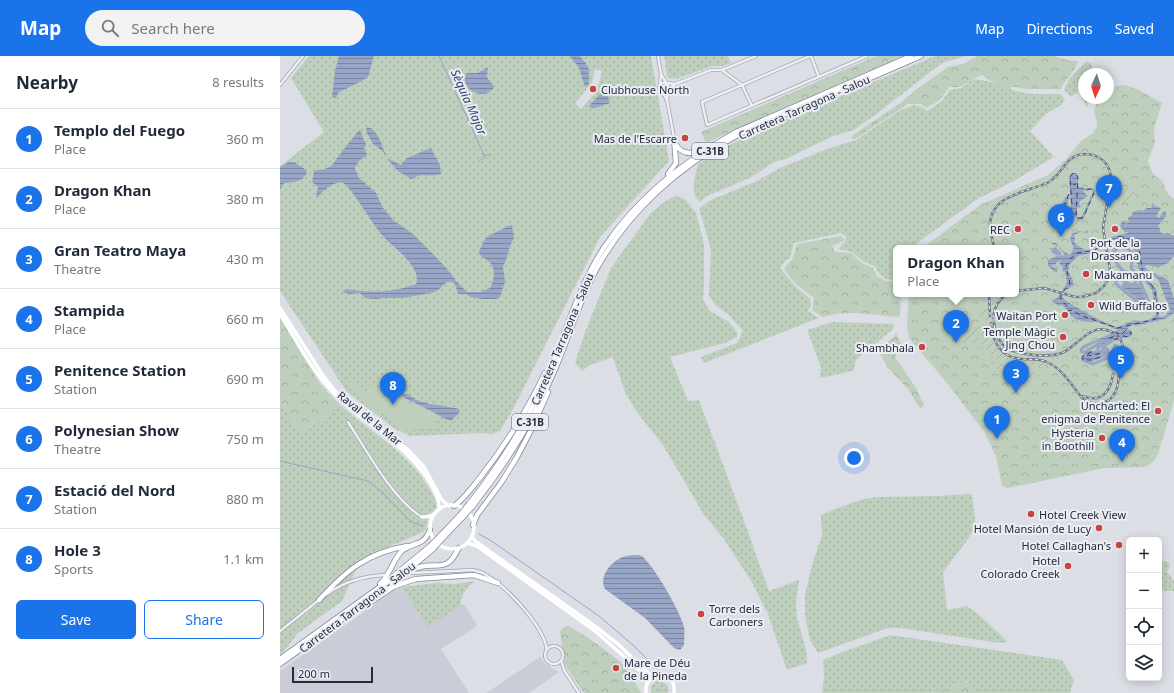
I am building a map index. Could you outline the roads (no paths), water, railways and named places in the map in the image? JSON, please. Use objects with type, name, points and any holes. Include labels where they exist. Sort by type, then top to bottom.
[{"type":"highway","name":"Carretera Tarragona - Salou","points":[[280,664],[432,547],[494,479],[527,428],[556,366],[579,296],[593,267],[605,247],[637,205],[684,164],[712,145],[736,132],[912,56]]},
{"type":"highway","name":"Carretera Tarragona - Salou","points":[[568,329],[596,268],[608,249],[640,208],[676,175],[695,161],[737,136],[921,56]]},
{"type":"highway","points":[[674,138],[678,148],[690,154],[712,145]]},
{"type":"highway","points":[[650,193],[675,165],[676,155],[674,138]]},
{"type":"highway","points":[[452,506],[462,499],[486,471],[515,428],[536,393],[568,329]]},
{"type":"highway","points":[[473,525],[477,515],[517,457],[531,430],[558,367],[568,329]]},
{"type":"highway","points":[[340,619],[383,581],[402,551],[424,541],[430,530]]},
{"type":"highway","points":[[319,600],[344,575],[363,561],[389,550],[419,544]]},
{"type":"highway","points":[[365,606],[416,568],[426,565],[441,566],[449,563],[459,548]]},
{"type":"highway","points":[[340,619],[365,606],[395,586],[416,579],[470,575],[482,576],[498,583]]},
{"type":"highway","name":"Carretera Tarragona - Salou","points":[[280,659],[340,619]]},
{"type":"street","points":[[280,85],[303,56]]},
{"type":"street","points":[[658,56],[661,74],[660,86],[667,100]]},
{"type":"street","points":[[662,91],[668,90],[675,84],[711,70],[722,70],[756,56]]},
{"type":"street","points":[[819,77],[811,56],[702,102],[707,125],[752,106],[819,77],[867,56]]},
{"type":"street","points":[[722,70],[742,85],[752,106]]},
{"type":"street","points":[[661,74],[667,84],[667,100],[674,138]]},
{"type":"street","points":[[660,86],[663,83],[675,84]]},
{"type":"street","name":"Raval de la Mar","points":[[280,308],[322,374],[335,391],[354,408],[409,450],[424,467],[442,500],[452,506]]},
{"type":"street","name":"Raval de la Mar","points":[[280,314],[318,374],[333,393],[347,406],[403,450],[421,469],[438,499],[439,509]]},
{"type":"street","points":[[348,422],[390,485],[405,504],[422,516],[430,524]]},
{"type":"street","points":[[452,506],[462,508],[471,517],[473,525],[472,536],[467,543],[459,548],[448,549],[440,546],[433,538],[430,530],[430,524],[433,516],[439,509],[452,506]]},
{"type":"street","points":[[422,516],[433,516]]},
{"type":"street","points":[[472,536],[479,544],[592,624],[619,645],[648,673],[656,676],[662,676],[671,680],[674,686],[674,693]]},
{"type":"street","points":[[467,543],[474,544],[595,631],[645,675],[647,683],[646,693]]},
{"type":"street","points":[[412,573],[473,570],[482,573],[498,583],[528,614],[544,639],[547,650],[547,659],[552,663],[556,663],[564,670],[579,693]]},
{"type":"street","points":[[280,631],[334,589],[347,582],[362,578],[385,575]]},
{"type":"street","points":[[544,639],[553,646],[561,649],[563,656],[561,660],[564,670]]},
{"type":"street","points":[[547,650],[553,646]]},
{"type":"street","points":[[556,663],[561,660]]},
{"type":"street","points":[[647,683],[651,678],[656,676]]},
{"type":"water","points":[[339,56],[374,56],[368,77],[339,92],[336,98],[333,98],[335,71]]},
{"type":"water","points":[[570,56],[580,56],[587,66],[589,71],[589,84],[586,87],[579,68]]},
{"type":"water","points":[[488,68],[487,77],[494,87],[490,92],[485,94],[473,92],[466,84],[465,79],[467,73],[478,73]]},
{"type":"water","points":[[600,94],[607,94],[610,103],[591,108],[589,106]]},
{"type":"water","points":[[367,127],[374,131],[377,135],[388,158],[373,144],[366,131]]},
{"type":"water","points":[[360,130],[366,145],[364,149],[367,154],[355,167],[359,178],[376,193],[383,208],[394,221],[413,234],[467,292],[480,292],[490,288],[494,274],[493,267],[479,252],[486,238],[512,225],[514,238],[503,267],[505,282],[500,297],[496,299],[483,299],[470,297],[467,294],[458,294],[455,284],[450,281],[435,292],[403,298],[365,298],[360,293],[349,294],[342,292],[346,289],[373,292],[390,291],[416,284],[417,277],[411,264],[379,231],[346,185],[340,182],[336,183],[316,197],[318,187],[312,182],[314,171],[331,166]]},
{"type":"water","points":[[431,148],[440,165],[441,174],[420,175],[411,179],[398,171],[387,159],[401,165],[407,158]]},
{"type":"water","points":[[289,162],[295,162],[307,171],[302,179],[291,183],[284,183],[280,190],[280,167]]},
{"type":"water","points":[[1072,173],[1076,173],[1078,176],[1078,186],[1086,189],[1090,188],[1094,189],[1095,191],[1083,220],[1078,221],[1076,225],[1077,219],[1071,212],[1063,211],[1061,208],[1063,201],[1068,194],[1068,198],[1070,197],[1066,208],[1069,209],[1071,207],[1069,177]],"holes":[[[1081,189],[1085,191],[1091,189],[1093,192],[1082,216],[1079,218],[1077,216],[1077,208],[1081,207],[1079,204],[1080,201],[1088,196]]]},
{"type":"water","points":[[1154,202],[1153,205],[1161,208],[1156,216],[1159,218],[1164,211],[1166,212],[1166,216],[1158,226],[1160,232],[1164,234],[1168,233],[1174,236],[1174,256],[1168,263],[1159,267],[1147,265],[1144,267],[1168,280],[1174,299],[1174,313],[1165,319],[1135,326],[1133,325],[1127,328],[1132,332],[1130,337],[1122,338],[1121,340],[1112,341],[1099,346],[1097,340],[1118,330],[1096,322],[1085,322],[1079,320],[1069,314],[1070,312],[1059,303],[1061,305],[1059,306],[1053,302],[1052,300],[1058,297],[1067,282],[1065,272],[1062,271],[1062,267],[1064,266],[1061,266],[1059,263],[1063,260],[1057,262],[1055,265],[1053,264],[1052,267],[1058,270],[1056,273],[1048,266],[1048,260],[1057,256],[1065,255],[1057,245],[1056,249],[1047,248],[1055,248],[1056,245],[1052,243],[1056,243],[1063,251],[1070,255],[1074,249],[1070,239],[1072,234],[1078,231],[1084,232],[1088,230],[1088,233],[1080,232],[1074,235],[1074,242],[1085,250],[1094,250],[1106,239],[1128,233],[1124,232],[1124,229],[1123,230],[1120,226],[1122,221],[1126,222],[1125,228],[1129,222],[1128,218],[1133,212],[1151,208],[1151,205]],"holes":[[[1119,239],[1126,240],[1134,250],[1142,278],[1152,290],[1156,314],[1150,319],[1126,323],[1118,327],[1088,314],[1062,297],[1064,291],[1073,286],[1073,280],[1068,271],[1070,264],[1078,256],[1095,252],[1107,242]],[[1146,272],[1158,279],[1170,310],[1165,316],[1159,316],[1156,289],[1146,278]]]},
{"type":"water","points":[[1124,283],[1133,287],[1139,283],[1145,297],[1145,301],[1140,301],[1121,286]]},
{"type":"water","points":[[1090,350],[1091,352],[1096,350],[1102,354],[1103,357],[1091,362],[1081,360],[1081,356]]},
{"type":"water","points":[[400,394],[408,394],[416,400],[429,404],[459,409],[460,412],[451,421]]},
{"type":"water","points":[[628,555],[642,556],[648,563],[678,611],[684,627],[684,645],[680,650],[674,648],[645,618],[605,589],[603,585],[606,572],[615,561]]},
{"type":"waterway","name":"Sèquia Major","points":[[439,56],[484,155],[484,158],[479,161]]},
{"type":"waterway","name":"Sèquia Major","points":[[484,155],[490,155]]},
{"type":"waterway","points":[[1121,247],[1128,249],[1133,254],[1131,268],[1137,274],[1148,300],[1146,304],[1138,302],[1116,284],[1116,281],[1119,278],[1131,285],[1135,284],[1136,280],[1135,276],[1122,270],[1115,261],[1114,252],[1116,249],[1121,247]]},
{"type":"waterway","points":[[1053,249],[1059,252],[1060,254],[1057,254],[1053,251],[1053,249]]},
{"type":"waterway","points":[[1100,343],[1085,352],[1082,352],[1081,350],[1083,347],[1099,340],[1101,344],[1098,351],[1101,352],[1105,348],[1108,350],[1107,352],[1101,353]]},
{"type":"waterway","points":[[1102,347],[1112,341]]},
{"type":"waterway","points":[[1083,360],[1093,364],[1112,355],[1118,350],[1119,347],[1115,345],[1113,352],[1100,357]]},
{"type":"waterway","points":[[280,461],[368,481],[382,492],[408,519],[423,526]]},
{"type":"waterway","points":[[479,534],[490,540],[599,616],[634,646],[657,669]]},
{"type":"railway","points":[[993,245],[990,227],[992,214],[997,206],[1004,200],[1054,179],[1068,161],[1078,155],[1086,154],[1095,156],[1106,164],[1111,180],[1103,228],[1110,270],[1109,278],[1104,286],[1096,293],[1082,297],[1075,297],[1044,288],[1019,291]]},
{"type":"railway","points":[[989,297],[990,316]]},
{"type":"railway","points":[[993,318],[994,310],[1003,297]]},
{"type":"railway","points":[[991,323],[993,336],[999,348],[1003,352],[1008,356],[1015,358],[1042,360],[1049,363],[1063,374],[1087,402],[1097,404],[1106,402],[1116,391],[1124,353],[1121,341],[1114,333],[1103,329],[1096,330],[1084,336],[1068,350],[1062,353],[1045,356],[1019,353],[1007,348],[998,339],[994,323]]},
{"type":"railway","points":[[1083,396],[1090,398],[1100,397],[1108,390],[1113,374]]},
{"type":"place","name":"Clubhouse North","points":[[593,89]]},
{"type":"place","name":"Mas de l'Escarre","points":[[685,138]]},
{"type":"place","name":"Estació del Nord","points":[[1109,208]]},
{"type":"place","name":"REC","points":[[1018,229]]},
{"type":"place","name":"Port de la Drassana","points":[[1115,229]]},
{"type":"place","name":"Polynesian Show","points":[[1061,237]]},
{"type":"place","name":"Makamanu","points":[[1086,274]]},
{"type":"place","name":"Wild Buffalos","points":[[1091,305]]},
{"type":"place","name":"Waitan Port","points":[[1065,315]]},
{"type":"place","name":"Temple Màgic Jing Chou","points":[[1063,337]]},
{"type":"place","name":"Dragon Khan","points":[[956,343]]},
{"type":"place","name":"Shambhala","points":[[922,347]]},
{"type":"place","name":"Penitence Station","points":[[1121,379]]},
{"type":"place","name":"Gran Teatro Maya","points":[[1016,393]]},
{"type":"place","name":"Hole 3","points":[[393,405]]},
{"type":"place","name":"Uncharted: El enigma de Penitence","points":[[1158,411]]},
{"type":"place","name":"Hysteria in Boothill","points":[[1102,438]]},
{"type":"place","name":"Templo del Fuego","points":[[997,439]]},
{"type":"place","name":"Stampida","points":[[1122,462]]},
{"type":"place","name":"Hotel Creek View","points":[[1031,514]]},
{"type":"place","name":"Hotel Mansión de Lucy","points":[[1099,528]]},
{"type":"place","name":"Hotel Callaghan's","points":[[1119,545]]},
{"type":"place","name":"Hotel Colorado Creek","points":[[1068,566]]},
{"type":"place","name":"Torre dels Carboners","points":[[701,614]]},
{"type":"place","name":"Mare de Déu de la Pineda","points":[[616,668]]}]
